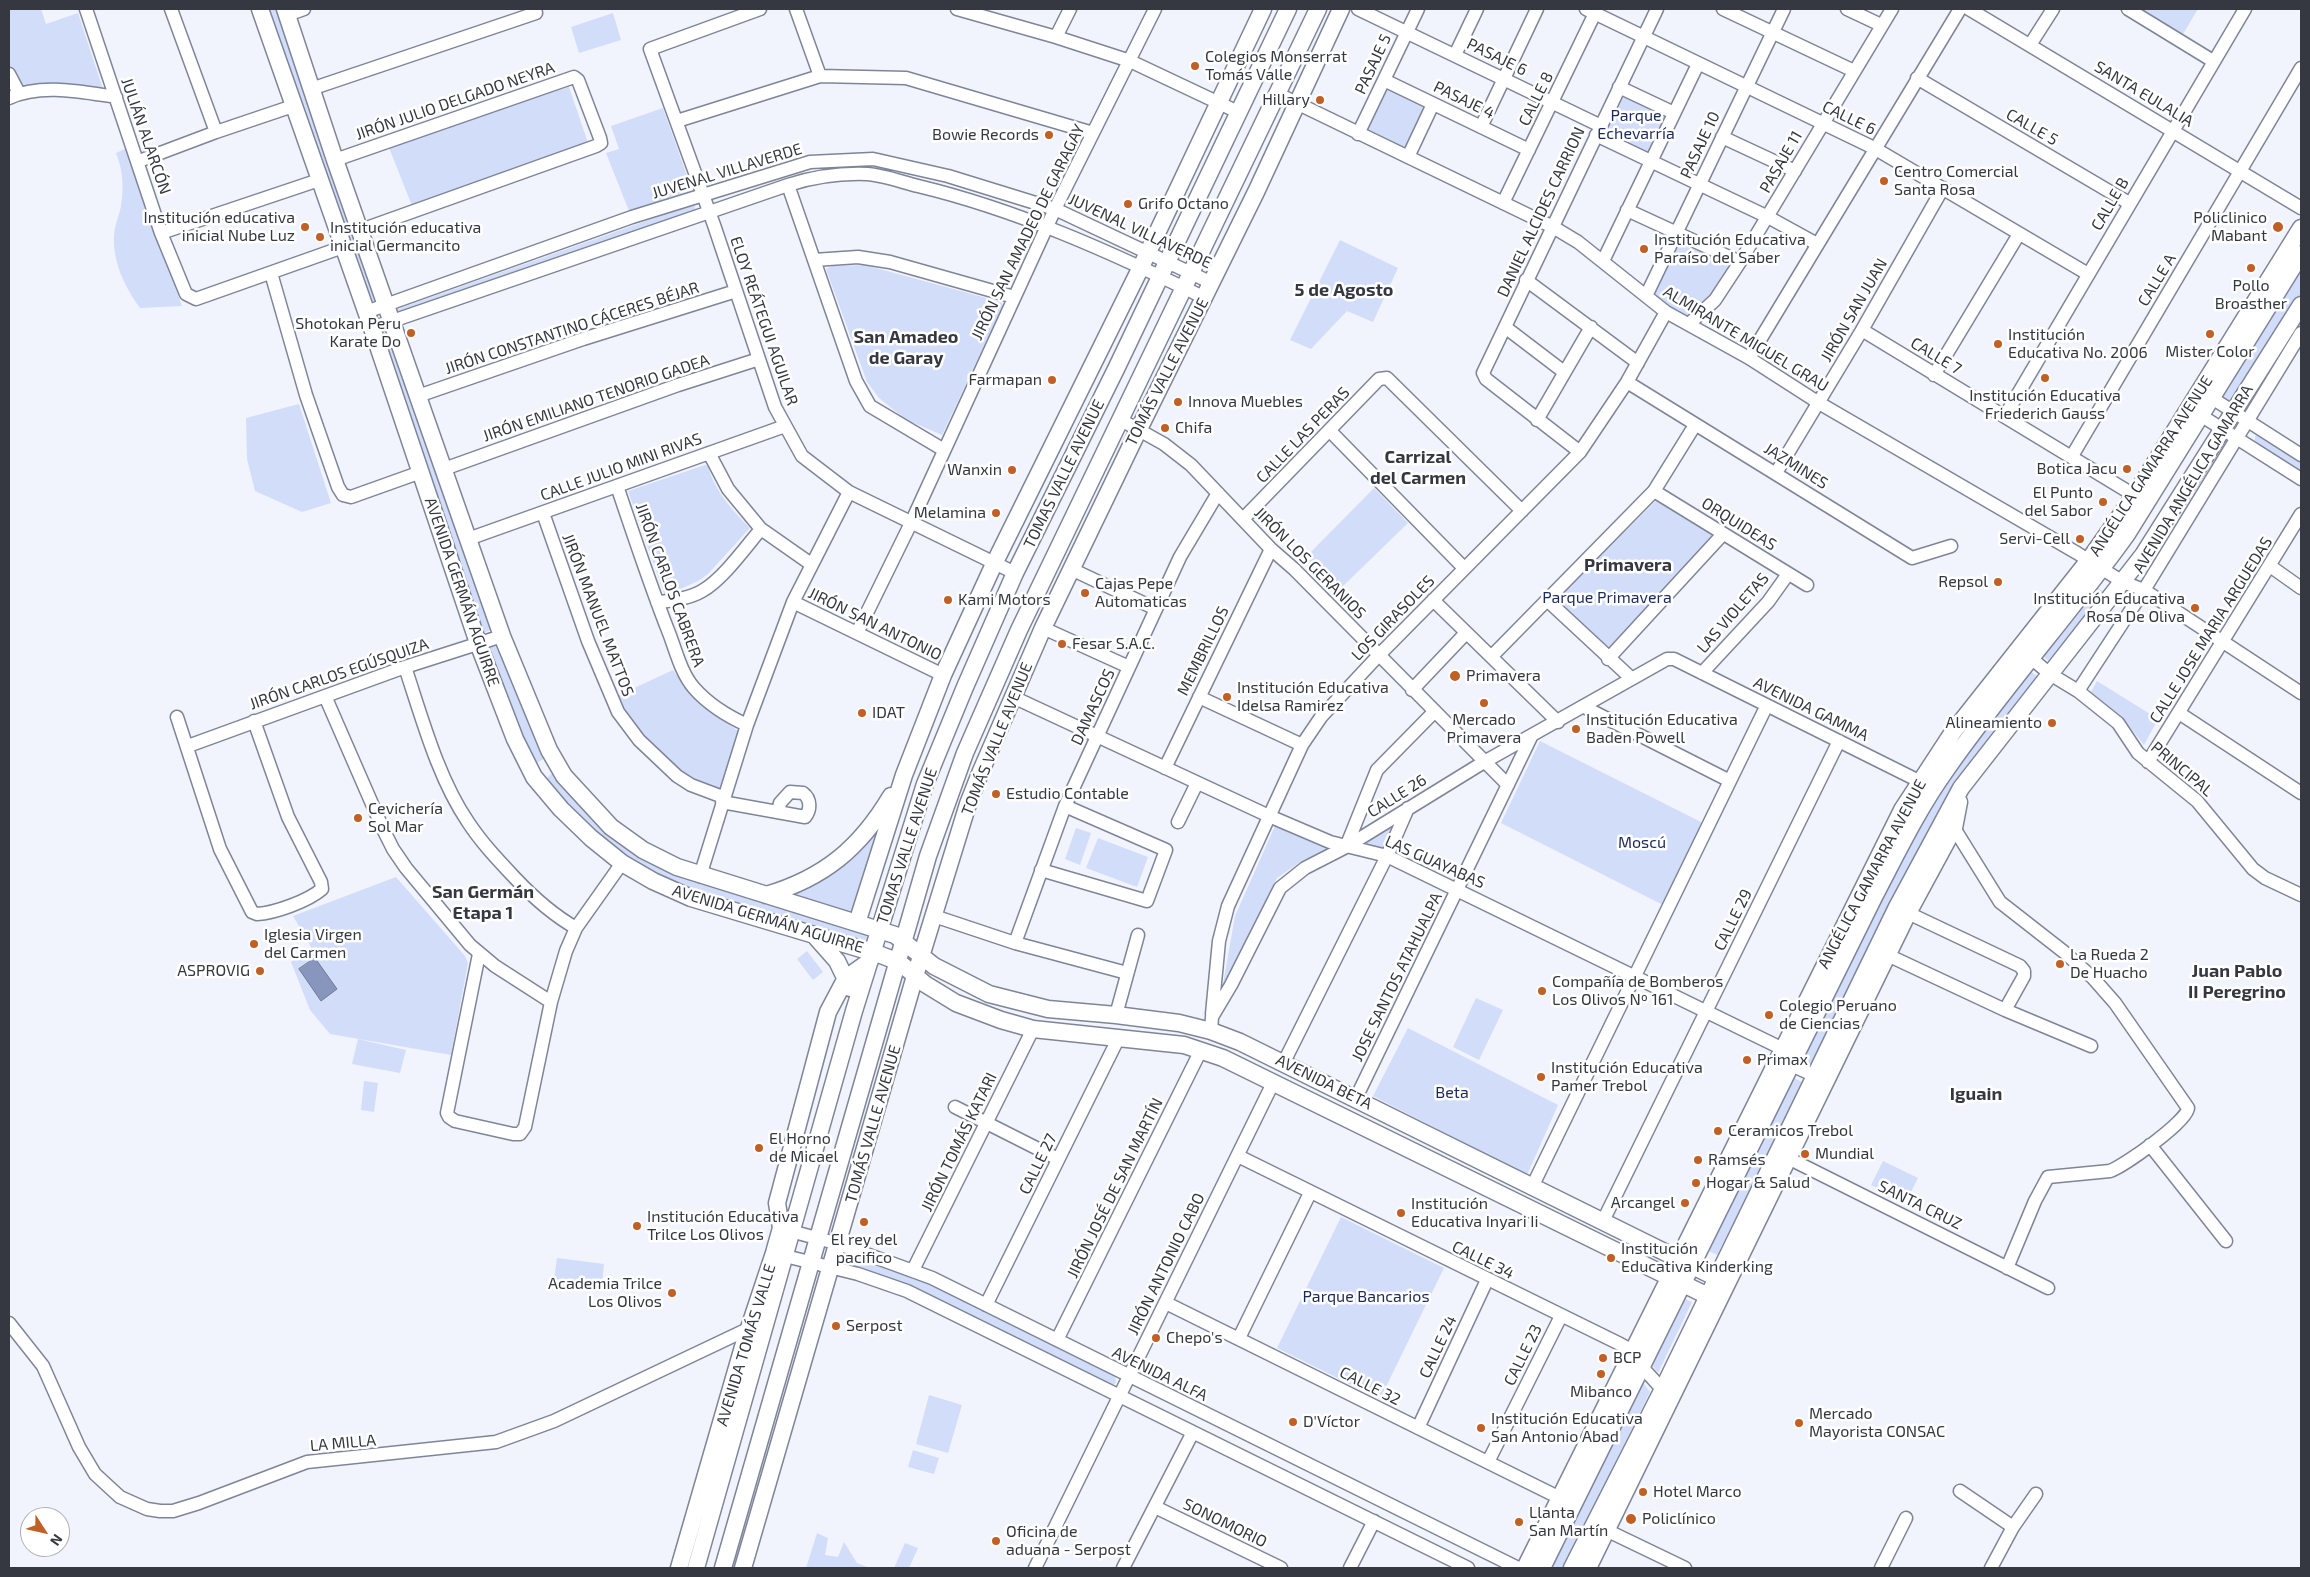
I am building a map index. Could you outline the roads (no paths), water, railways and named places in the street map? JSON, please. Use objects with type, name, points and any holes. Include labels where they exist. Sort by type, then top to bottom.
[{"type":"main road","name":"AVENIDA GERMÁN AGUIRRE","points":[[260,9],[372,328],[478,643],[515,739],[534,776],[561,809],[591,838],[622,863],[653,881],[691,898],[812,934],[872,956],[899,962]]},
{"type":"main road","points":[[857,923],[904,775],[943,675],[994,564],[1145,260],[1263,9]]},
{"type":"main road","name":"TOMAS VALLE AVENUE","points":[[872,956],[925,784],[1015,573],[1116,369],[1288,9]]},
{"type":"main road","name":"TOMÁS VALLE AVENUE","points":[[723,1568],[928,856],[964,752],[1019,630],[1318,9]]},
{"type":"main road","name":"TOMÁS VALLE AVENUE","points":[[743,1568],[839,1244],[915,976],[968,804],[997,730],[1043,628],[1256,192],[1341,9]]},
{"type":"main road","name":"AVENIDA GERMÁN AGUIRRE","points":[[286,12],[311,89],[502,636],[549,750],[564,776],[611,827],[659,859],[700,876],[880,929],[905,941]]},
{"type":"main road","points":[[1175,196],[1205,182]]},
{"type":"main road","points":[[1235,182],[1256,192]]},
{"type":"main road","name":"ANGÉLICA GAMARRA AVENUE","points":[[2206,394],[2301,228]]},
{"type":"main road","name":"ANGÉLICA GAMARRA AVENUE","points":[[1542,1568],[1642,1367],[1677,1280],[1791,1065],[1953,732],[2025,653],[2096,565],[2141,499],[2206,394],[2301,254]]},
{"type":"main road","points":[[1572,1568],[1626,1474],[1668,1391],[1961,788],[2123,582],[2230,433],[2301,305]]},
{"type":"main road","points":[[1035,481],[1116,369]]},
{"type":"main road","points":[[534,776],[556,762]]},
{"type":"main road","points":[[766,896],[792,888],[832,866],[860,839],[889,801],[904,775]]},
{"type":"main road","name":"ANGÉLICA GAMARRA AVENUE","points":[[1686,1262],[1783,1049],[1857,899],[1927,785]]},
{"type":"main road","points":[[1882,952],[1908,913],[1954,828],[1961,788]]},
{"type":"main road","points":[[812,934],[832,954],[846,978],[851,991],[854,1011]]},
{"type":"main road","name":"AVENIDA BETA","points":[[905,941],[922,957],[952,976],[990,994],[1048,1009],[1116,1014],[1179,1023],[1211,1024],[1721,1280]]},
{"type":"main road","points":[[786,1229],[818,1133],[872,956]]},
{"type":"main road","name":"AVENIDA TOMÁS VALLE","points":[[679,1568],[780,1255],[786,1229],[776,1203],[828,1012],[846,978],[872,956]]},
{"type":"main road","name":"AVENIDA BETA","points":[[899,962],[938,993],[964,1007],[1001,1020],[1032,1029],[1184,1045],[1241,1066],[1713,1298]]},
{"type":"main road","points":[[797,1128],[818,1133]]},
{"type":"main road","points":[[1441,1164],[1450,1144]]},
{"type":"main road","points":[[1629,1257],[1638,1238]]},
{"type":"main road","name":"ANGÉLICA GAMARRA AVENUE","points":[[1525,1568],[1633,1352],[1677,1280]]},
{"type":"main road","points":[[696,1568],[717,1494],[756,1329]]},
{"type":"main road","points":[[1592,1467],[1626,1474]]},
{"type":"main road","points":[[1588,1568],[1606,1530],[1626,1474]]},
{"type":"main road","points":[[717,1494],[742,1502]]},
{"type":"street","name":"JULIÁN ALARCÓN","points":[[86,9],[139,161],[161,233],[186,294],[196,299],[271,273]]},
{"type":"street","points":[[171,9],[216,132]]},
{"type":"street","points":[[286,12],[304,9]]},
{"type":"street","name":"ELOY REÁTEGUI AGUILAR","points":[[760,9],[650,49],[709,212],[775,407],[802,456],[849,492],[1015,573]]},
{"type":"street","points":[[796,9],[820,76]]},
{"type":"street","points":[[957,9],[1056,37],[1130,61],[1238,112]]},
{"type":"street","points":[[1056,37],[1070,9]]},
{"type":"street","name":"JIRÓN SAN AMADEO DE GARAGAY","points":[[857,633],[911,523],[1055,210],[1155,9]]},
{"type":"street","name":"PASAJE 6","points":[[1358,9],[1553,102],[1651,162],[1768,217],[1818,244]]},
{"type":"street","name":"PASAJE 5","points":[[1358,134],[1418,9]]},
{"type":"street","points":[[1455,55],[1477,9]]},
{"type":"street","points":[[1481,127],[1537,9]]},
{"type":"street","name":"DANIEL ALCIDES CARRION","points":[[1537,420],[1484,376],[1483,373],[1657,9]]},
{"type":"street","points":[[1724,9],[1854,71]]},
{"type":"street","name":"PASAJE 10","points":[[1646,296],[1784,9]]},
{"type":"street","points":[[1847,9],[1882,26]]},
{"type":"street","name":"PASAJE 11","points":[[1689,324],[1716,300],[1768,217],[1892,9]]},
{"type":"street","points":[[1750,358],[1874,148],[1960,9]]},
{"type":"street","name":"SANTA EULALIA","points":[[1968,9],[2301,208]]},
{"type":"street","points":[[2030,45],[2053,9]]},
{"type":"street","points":[[2128,9],[2213,61]]},
{"type":"street","name":"CALLE B","points":[[2005,416],[2245,9]]},
{"type":"street","name":"CALLE 6","points":[[1593,10],[1698,64],[1874,148],[2088,274]]},
{"type":"street","name":"CALLE 8","points":[[1503,203],[1553,102],[1593,10]]},
{"type":"street","points":[[311,89],[535,11]]},
{"type":"street","points":[[1602,261],[1698,64]]},
{"type":"street","name":"CALLE A","points":[[2072,456],[2301,68]]},
{"type":"street","points":[[9,74],[14,96],[70,90],[116,97]]},
{"type":"street","points":[[676,121],[820,76],[906,78],[1094,133]]},
{"type":"street","name":"JIRÓN JULIO DELGADO NEYRA","points":[[336,160],[574,77],[578,80],[601,143],[361,230]]},
{"type":"street","name":"CALLE 5","points":[[1917,78],[2129,203]]},
{"type":"street","name":"PASAJE 4","points":[[1384,80],[1529,150]]},
{"type":"street","points":[[1619,87],[1674,113]]},
{"type":"street","name":"ALMIRANTE MIGUEL GRAU","points":[[1278,94],[1553,227],[1602,261],[1666,312],[1750,358],[1819,403],[2123,582],[2144,590],[2301,693]]},
{"type":"street","points":[[1408,157],[1433,104]]},
{"type":"street","points":[[139,161],[293,106]]},
{"type":"street","points":[[1722,137],[1794,171]]},
{"type":"street","name":"JUVENAL VILLAVERDE","points":[[366,312],[632,217],[810,162],[873,159],[948,176],[1055,210],[1145,260],[1208,290]]},
{"type":"street","name":"JUVENAL VILLAVERDE","points":[[372,328],[811,178],[868,174],[943,192],[1145,260]]},
{"type":"street","points":[[161,233],[319,180]]},
{"type":"street","points":[[788,185],[856,381],[870,406],[944,450]]},
{"type":"street","name":"JIRÓN SAN JUAN","points":[[1776,473],[1862,330],[1943,188]]},
{"type":"street","points":[[1626,210],[1740,262]]},
{"type":"street","points":[[1934,375],[2019,234]]},
{"type":"street","points":[[343,247],[271,273],[306,395],[338,487],[343,495],[352,497],[421,472]]},
{"type":"street","points":[[814,260],[858,257],[890,262],[1014,297]]},
{"type":"street","points":[[1526,280],[1638,363]]},
{"type":"street","name":"JIRÓN CONSTANTINO CÁCERES BÉJAR","points":[[418,396],[583,339],[736,291]]},
{"type":"street","name":"LOS GIRASOLES","points":[[1211,1024],[1213,985],[1223,923],[1234,892],[1302,745],[1321,717],[1378,656],[1580,452],[1627,382],[1666,312]]},
{"type":"street","points":[[1505,327],[1564,372]]},
{"type":"street","points":[[1580,452],[1537,420],[1591,328]]},
{"type":"street","name":"CALLE 7","points":[[1862,330],[2141,499]]},
{"type":"street","name":"AVENIDA ANGÉLICA GAMARRA","points":[[2241,416],[2301,333]]},
{"type":"street","name":"JIRÓN EMILIANO TENORIO GADEA","points":[[444,469],[678,385],[759,359]]},
{"type":"street","name":"CALLE LAS PERAS","points":[[1243,519],[1330,431],[1379,378],[1387,378],[1522,511]]},
{"type":"street","name":"JAZMINES","points":[[1627,382],[1912,558],[1951,546]]},
{"type":"street","points":[[2206,394],[2301,455]]},
{"type":"street","points":[[2195,411],[2301,479]]},
{"type":"street","name":"JIRÓN LOS GERANIOS","points":[[1121,420],[1177,453],[1508,785]]},
{"type":"street","points":[[1492,656],[1654,491],[1695,424]]},
{"type":"street","name":"CALLE JULIO MINI RIVAS","points":[[468,539],[785,426]]},
{"type":"street","points":[[1330,431],[1464,568]]},
{"type":"street","name":"AVENIDA ANGÉLICA GAMARRA","points":[[2078,691],[2144,590],[2230,433]]},
{"type":"street","points":[[710,453],[728,489],[761,529],[811,564]]},
{"type":"street","name":"JIRÓN CARLOS CABRERA","points":[[617,486],[682,668],[694,688],[724,714],[747,725]]},
{"type":"street","name":"ORQUIDEAS","points":[[1654,491],[1807,585]]},
{"type":"street","points":[[700,876],[747,725],[793,602],[849,492]]},
{"type":"street","name":"DAMASCOS","points":[[1016,943],[1065,806],[1156,608],[1195,530],[1218,493]]},
{"type":"street","name":"JIRÓN MANUEL MATTOS","points":[[543,513],[588,641],[618,712],[639,740],[677,776],[691,785],[723,799],[778,812]]},
{"type":"street","name":"CALLE JOSE MARIA ARGUEDAS","points":[[2148,762],[2301,514]]},
{"type":"street","points":[[657,602],[678,600],[702,591],[722,574],[761,529]]},
{"type":"street","points":[[1608,659],[1723,534]]},
{"type":"street","name":"MEMBRILLOS","points":[[1165,768],[1271,549]]},
{"type":"street","points":[[2270,566],[2301,588]]},
{"type":"street","points":[[1072,569],[1156,608]]},
{"type":"street","name":"LAS VIOLETAS","points":[[1702,673],[1768,602],[1788,574]]},
{"type":"street","points":[[1433,600],[1558,722]]},
{"type":"street","points":[[1547,600],[1608,659],[1631,678]]},
{"type":"street","name":"JIRÓN SAN ANTONIO","points":[[793,602],[943,675]]},
{"type":"street","points":[[1043,628],[1129,668]]},
{"type":"street","points":[[1412,690],[1466,633]]},
{"type":"street","name":"JIRÓN CARLOS EGÚSQUIZA","points":[[188,746],[405,667],[502,636]]},
{"type":"street","name":"PRINCIPAL","points":[[2025,653],[2050,674],[2078,691],[2118,723],[2129,742],[2148,762],[2197,801],[2253,869],[2265,878],[2301,895]]},
{"type":"street","name":"CALLE 26","points":[[1211,1024],[1280,888],[1290,878],[1346,848],[1484,762],[1558,722],[1631,678],[1667,659],[1674,659]]},
{"type":"street","name":"AVENIDA GAMMA","points":[[1674,659],[1766,707],[1927,785]]},
{"type":"street","points":[[405,667],[428,736],[450,790],[467,822],[525,888],[562,920],[576,928]]},
{"type":"street","points":[[325,696],[393,849],[406,868],[479,954],[552,1002]]},
{"type":"street","name":"LAS GUAYABAS","points":[[1013,697],[1268,816],[1346,848],[1369,851],[1386,856],[1783,1049]]},
{"type":"street","points":[[1199,697],[1302,745]]},
{"type":"street","points":[[1584,707],[1730,781]]},
{"type":"street","points":[[1532,1185],[1766,707]]},
{"type":"street","points":[[1346,848],[1377,770],[1435,711]]},
{"type":"street","points":[[2179,713],[2301,793]]},
{"type":"street","points":[[177,717],[220,849],[252,912],[257,914],[299,902],[322,889],[321,882],[288,817],[254,721]]},
{"type":"street","name":"JOSE SANTOS ATAHUALPA","points":[[1356,1098],[1459,890],[1532,735]]},
{"type":"street","name":"CALLE 29","points":[[1603,1221],[1839,741]]},
{"type":"street","points":[[1178,822],[1196,783]]},
{"type":"street","points":[[1041,870],[1147,901],[1166,850],[1065,806]]},
{"type":"street","points":[[1284,1062],[1408,808]]},
{"type":"street","points":[[1954,828],[2000,902],[2080,965],[2115,1003],[2188,1108],[2188,1112],[2150,1145],[2110,1171],[2048,1177],[2035,1201],[2007,1268]]},
{"type":"street","points":[[479,954],[447,1113],[455,1121],[520,1134],[525,1127],[560,968],[576,928],[622,863]]},
{"type":"street","points":[[1908,913],[2020,966],[2024,971],[2024,976],[2005,1010]]},
{"type":"street","points":[[934,916],[1016,943],[1127,973]]},
{"type":"street","points":[[1116,1014],[1138,935]]},
{"type":"street","points":[[1882,952],[2005,1010],[2091,1046]]},
{"type":"street","name":"JIRÓN TOMÁS KATARI","points":[[913,1270],[1032,1029]]},
{"type":"street","name":"CALLE 27","points":[[986,1305],[1118,1037]]},
{"type":"street","points":[[1783,1049],[1791,1065],[1820,1078]]},
{"type":"street","name":"JIRÓN JOSÉ DE SAN MARTÍN","points":[[1057,1340],[1201,1050]]},
{"type":"street","name":"JIRÓN ANTONIO CABO","points":[[1036,1568],[1273,1082]]},
{"type":"street","points":[[955,1107],[1058,1160]]},
{"type":"street","points":[[2150,1145],[2226,1241]]},
{"type":"street","name":"CALLE 34","points":[[1238,1156],[1633,1352]]},
{"type":"street","name":"SANTA CRUZ","points":[[1782,1156],[2048,1288]]},
{"type":"street","points":[[1239,1338],[1310,1193]]},
{"type":"street","name":"AVENIDA ALFA","points":[[786,1229],[839,1244],[913,1270],[1518,1568]]},
{"type":"street","points":[[780,1255],[908,1291],[1192,1434],[1468,1568]]},
{"type":"street","name":"CALLE 24","points":[[1418,1428],[1487,1280]]},
{"type":"street","name":"CALLE 32","points":[[1166,1303],[1560,1498]]},
{"type":"street","name":"CALLE 23","points":[[1488,1462],[1561,1316]]},
{"type":"street","name":"LA MILLA","points":[[9,1324],[43,1366],[79,1447],[95,1474],[120,1497],[147,1509],[160,1511],[173,1510],[199,1503],[306,1462],[496,1442],[545,1425],[756,1329]]},
{"type":"street","points":[[1633,1352],[1642,1367],[1668,1391]]},
{"type":"street","points":[[1123,1568],[1192,1434]]},
{"type":"street","points":[[1960,1490],[2014,1527]]},
{"type":"street","points":[[1991,1568],[2014,1527],[2036,1494]]},
{"type":"street","name":"SONOMORIO","points":[[1154,1507],[1282,1568]]},
{"type":"street","points":[[1881,1568],[1906,1518]]},
{"type":"street","points":[[1350,1568],[1374,1521]]},
{"type":"street","points":[[1606,1530],[1685,1568]]},
{"type":"place","name":"Colegios Monserrat Tomás Valle","points":[[1195,66]]},
{"type":"place","name":"Hillary","points":[[1320,100]]},
{"type":"place","name":"Bowie Records","points":[[1049,135]]},
{"type":"place","name":"Centro Comercial Santa Rosa","points":[[1884,181]]},
{"type":"place","name":"Grifo Octano","points":[[1128,204]]},
{"type":"place","name":"Institución educativa inicial Nube Luz","points":[[305,227]]},
{"type":"place","name":"Policlinico Mabant","points":[[2278,227]]},
{"type":"place","name":"Institución educativa inicial Germancito","points":[[320,237]]},
{"type":"place","name":"Institución Educativa Paraíso del Saber","points":[[1644,249]]},
{"type":"place","name":"Pollo Broasther","points":[[2251,268]]},
{"type":"place","name":"Shotokan Peru Karate Do","points":[[411,333]]},
{"type":"place","name":"Mister Color","points":[[2210,334]]},
{"type":"place","name":"Institución Educativa No. 2006","points":[[1998,344]]},
{"type":"place","name":"Institución Educativa Friederich Gauss","points":[[2045,378]]},
{"type":"place","name":"Farmapan","points":[[1052,380]]},
{"type":"place","name":"Innova Muebles","points":[[1178,402]]},
{"type":"place","name":"Chifa","points":[[1165,428]]},
{"type":"place","name":"Botica Jacu","points":[[2127,469]]},
{"type":"place","name":"Wanxin","points":[[1012,470]]},
{"type":"place","name":"El Punto del Sabor","points":[[2103,502]]},
{"type":"place","name":"Melamina","points":[[996,513]]},
{"type":"place","name":"Servi-Cell","points":[[2080,539]]},
{"type":"place","name":"Repsol","points":[[1998,582]]},
{"type":"place","name":"Cajas Pepe Automaticas","points":[[1085,593]]},
{"type":"place","name":"Kami Motors","points":[[948,600]]},
{"type":"place","name":"Institución Educativa Rosa De Oliva","points":[[2195,608]]},
{"type":"place","name":"Fesar S.A.C.","points":[[1062,644]]},
{"type":"place","name":"Primavera","points":[[1455,676]]},
{"type":"place","name":"Institución Educativa Idelsa Ramirez","points":[[1227,697]]},
{"type":"place","name":"Mercado Primavera","points":[[1484,703]]},
{"type":"place","name":"IDAT","points":[[862,713]]},
{"type":"place","name":"Alineamiento","points":[[2052,723]]},
{"type":"place","name":"Institución Educativa Baden Powell","points":[[1576,729]]},
{"type":"place","name":"Estudio Contable","points":[[996,794]]},
{"type":"place","name":"Cevichería Sol Mar","points":[[358,818]]},
{"type":"place","name":"Iglesia Virgen del Carmen","points":[[254,944]]},
{"type":"place","name":"La Rueda 2 De Huacho","points":[[2060,964]]},
{"type":"place","name":"ASPROVIG","points":[[260,971]]},
{"type":"place","name":"Compañía de Bomberos Los Olivos Nº 161","points":[[1542,991]]},
{"type":"place","name":"Colegio Peruano de Ciencias","points":[[1769,1015]]},
{"type":"place","name":"Primax","points":[[1747,1060]]},
{"type":"place","name":"Institución Educativa Pamer Trebol","points":[[1541,1077]]},
{"type":"place","name":"Ceramicos Trebol","points":[[1718,1131]]},
{"type":"place","name":"El Horno de Micael","points":[[759,1148]]},
{"type":"place","name":"Mundial","points":[[1805,1154]]},
{"type":"place","name":"Ramsés","points":[[1698,1160]]},
{"type":"place","name":"Hogar & Salud","points":[[1696,1183]]},
{"type":"place","name":"Arcangel","points":[[1685,1203]]},
{"type":"place","name":"Institución Educativa Inyari Ii","points":[[1401,1213]]},
{"type":"place","name":"El rey del pacifico","points":[[864,1222]]},
{"type":"place","name":"Institución Educativa Trilce Los Olivos","points":[[637,1226]]},
{"type":"place","name":"Institución Educativa Kinderking","points":[[1611,1258]]},
{"type":"place","name":"Academia Trilce Los Olivos","points":[[672,1293]]},
{"type":"place","name":"Serpost","points":[[836,1326]]},
{"type":"place","name":"Chepo's","points":[[1156,1338]]},
{"type":"place","name":"BCP","points":[[1603,1358]]},
{"type":"place","name":"Mibanco","points":[[1601,1374]]},
{"type":"place","name":"D'Víctor","points":[[1293,1422]]},
{"type":"place","name":"Mercado Mayorista CONSAC","points":[[1799,1423]]},
{"type":"place","name":"Institución Educativa San Antonio Abad","points":[[1481,1428]]},
{"type":"place","name":"Hotel Marco","points":[[1643,1492]]},
{"type":"place","name":"Policlínico","points":[[1631,1519]]},
{"type":"place","name":"Llanta San Martín","points":[[1519,1522]]},
{"type":"place","name":"Oficina de aduana - Serpost","points":[[996,1541]]},
{"type":"district","name":"5 de Agosto","points":[[1344,290]]},
{"type":"district","name":"San Amadeo de Garay","points":[[906,347]]},
{"type":"district","name":"Carrizal del Carmen","points":[[1418,467]]},
{"type":"district","name":"Primavera","points":[[1628,565]]},
{"type":"district","name":"San Germán Etapa 1","points":[[483,902]]},
{"type":"district","name":"Juan Pablo II Peregrino","points":[[2237,981]]},
{"type":"district","name":"Iguain","points":[[1976,1094]]},
{"type":"park label","name":"Parque Echevarría","points":[[1636,125]]},
{"type":"park label","name":"Parque Primavera","points":[[1607,598]]},
{"type":"park label","name":"Moscú","points":[[1642,843]]},
{"type":"park label","name":"Beta","points":[[1452,1093]]},
{"type":"park label","name":"Parque Bancarios","points":[[1366,1297]]}]
